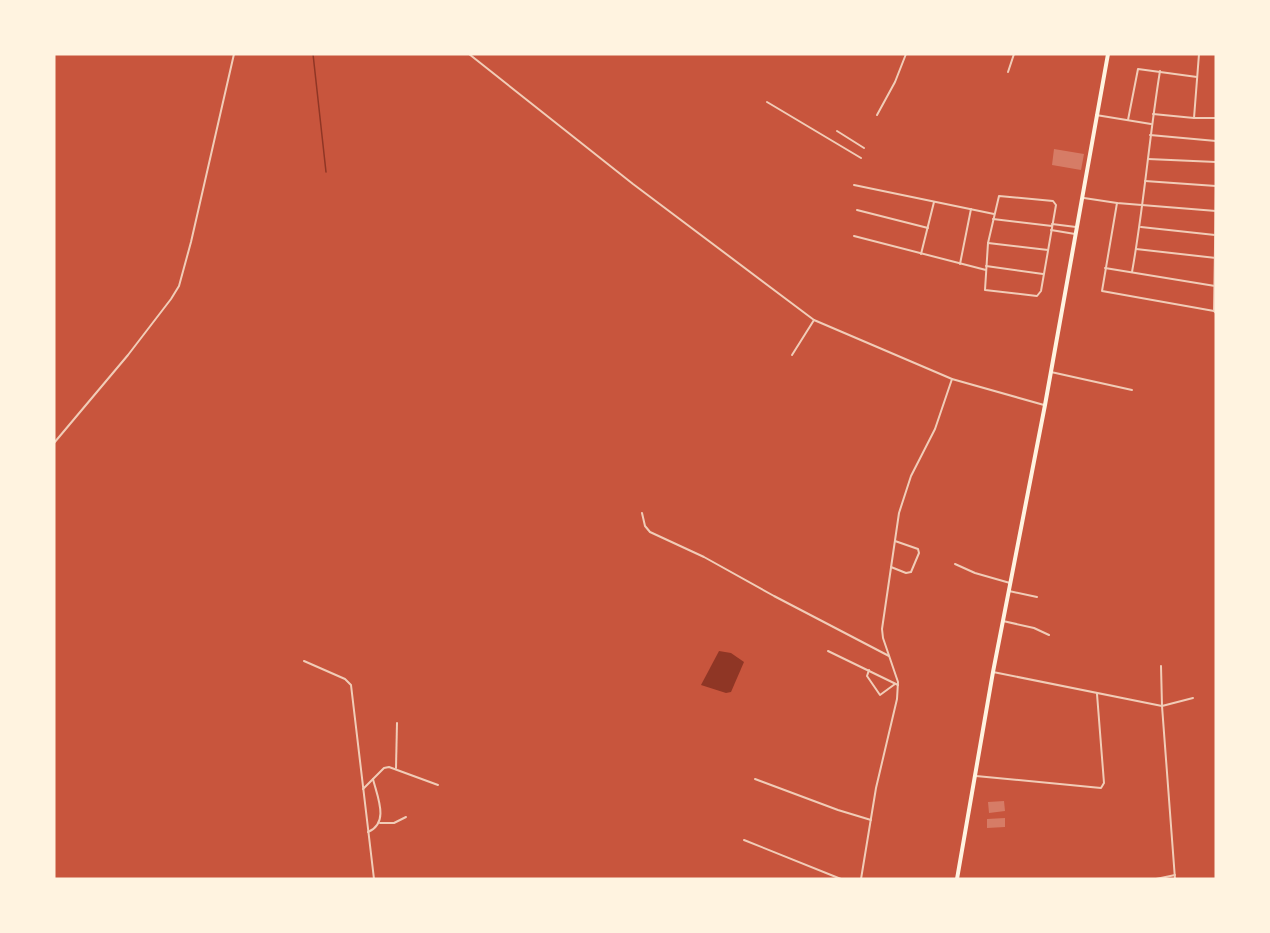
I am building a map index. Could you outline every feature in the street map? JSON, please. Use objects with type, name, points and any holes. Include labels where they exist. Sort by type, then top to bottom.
[{"type":"main road","points":[[957,879],[993,672],[1045,405],[1108,54]]},
{"type":"street","points":[[54,443],[128,356],[179,286],[234,54]]},
{"type":"street","points":[[469,54],[633,184],[814,320],[952,379],[1045,405]]},
{"type":"street","points":[[877,115],[900,72],[906,54]]},
{"type":"street","points":[[1008,72],[1014,54]]},
{"type":"street","points":[[1194,118],[1199,54]]},
{"type":"street","points":[[1128,120],[1138,69],[1197,77]]},
{"type":"street","points":[[1132,272],[1160,71]]},
{"type":"street","points":[[767,102],[861,158]]},
{"type":"street","points":[[1153,114],[1194,118],[1216,117]]},
{"type":"street","points":[[1096,115],[1152,124]]},
{"type":"street","points":[[837,131],[864,148]]},
{"type":"street","points":[[1150,135],[1216,141]]},
{"type":"street","points":[[1148,159],[1216,162]]},
{"type":"street","points":[[1117,203],[1102,291],[1215,312],[1216,185],[1145,181]]},
{"type":"street","points":[[854,185],[994,214]]},
{"type":"street","points":[[999,196],[1053,201],[1056,205],[1041,291],[1037,296],[985,290],[988,243],[994,214],[999,196]]},
{"type":"street","points":[[1081,198],[1216,211]]},
{"type":"street","points":[[921,254],[934,202]]},
{"type":"street","points":[[960,264],[971,209]]},
{"type":"street","points":[[857,210],[928,228]]},
{"type":"street","points":[[993,219],[1052,227],[1076,227]]},
{"type":"street","points":[[1052,227],[1075,234]]},
{"type":"street","points":[[1139,227],[1215,235]]},
{"type":"street","points":[[854,236],[986,270]]},
{"type":"street","points":[[988,243],[1048,250]]},
{"type":"street","points":[[1136,249],[1216,258]]},
{"type":"street","points":[[986,266],[1043,274]]},
{"type":"street","points":[[1105,268],[1215,286]]},
{"type":"street","points":[[792,355],[814,320]]},
{"type":"street","points":[[1051,372],[1132,390]]},
{"type":"street","points":[[861,879],[876,788],[897,699],[896,684],[882,629],[899,513],[911,476],[935,429],[952,379]]},
{"type":"street","points":[[642,513],[645,526],[651,532],[704,557],[889,656]]},
{"type":"street","points":[[891,567],[906,573],[911,572],[919,553],[918,549],[895,541]]},
{"type":"street","points":[[955,564],[975,573],[1010,583]]},
{"type":"street","points":[[1009,591],[1037,597]]},
{"type":"street","points":[[1003,621],[1034,628],[1049,635]]},
{"type":"street","points":[[828,651],[896,684]]},
{"type":"street","points":[[304,661],[345,679],[351,685],[374,879]]},
{"type":"street","points":[[1156,879],[1175,877],[1161,666]]},
{"type":"street","points":[[869,670],[868,680],[878,694],[882,695],[896,684]]},
{"type":"street","points":[[993,672],[1162,706],[1193,698]]},
{"type":"street","points":[[976,776],[1101,788],[1104,783],[1097,694]]},
{"type":"street","points":[[396,769],[397,723]]},
{"type":"street","points":[[363,789],[384,768],[389,766],[438,785]]},
{"type":"street","points":[[373,779],[380,809],[379,824]]},
{"type":"street","points":[[755,779],[871,820]]},
{"type":"street","points":[[367,832],[379,824],[394,823],[406,817]]},
{"type":"street","points":[[744,840],[841,879]]},
{"type":"shaded area","points":[[719,651],[731,653],[744,662],[731,692],[726,693],[701,685]]},
{"type":"building","points":[[1054,149],[1084,154],[1081,170],[1052,165]]},
{"type":"building","points":[[1004,801],[1005,811],[989,813],[988,802]]},
{"type":"building","points":[[1005,818],[1005,827],[987,828],[987,819]]},
{"type":"waterway","points":[[313,54],[326,172]]}]
